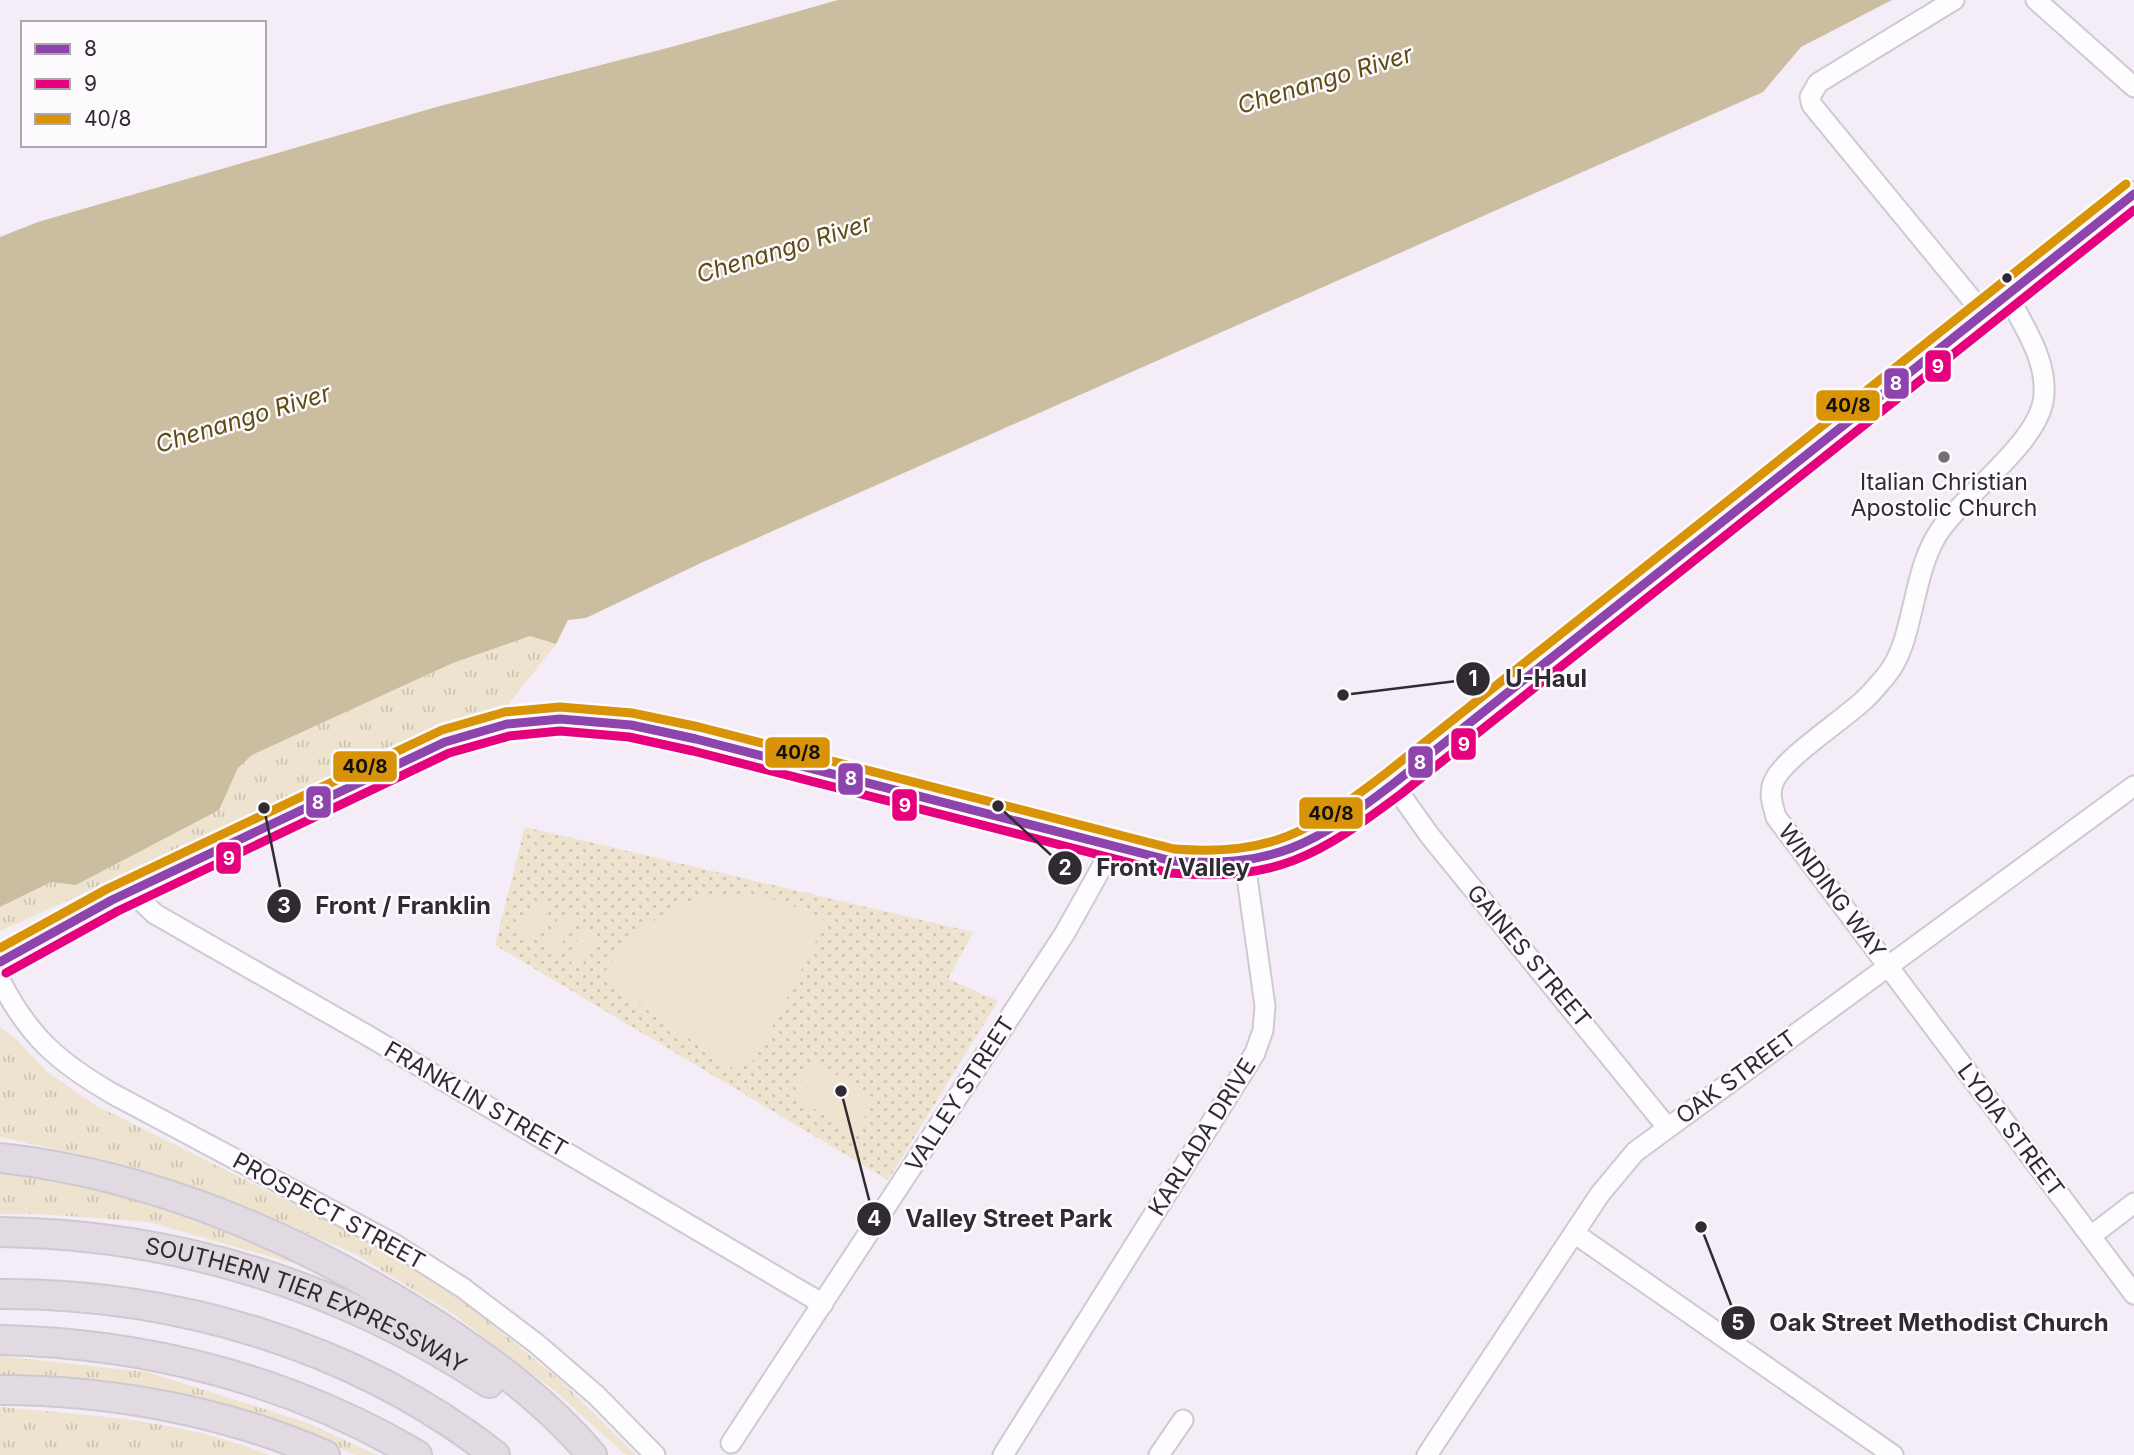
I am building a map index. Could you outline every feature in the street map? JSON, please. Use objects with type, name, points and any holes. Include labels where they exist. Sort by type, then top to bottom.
[{"type":"highway","points":[[0,1158],[82,1170],[175,1197],[242,1223],[337,1267],[416,1313],[495,1366],[545,1406],[592,1455]]},
{"type":"highway","name":"SOUTHERN TIER EXPRESSWAY","points":[[0,1232],[62,1234],[134,1242],[231,1264],[324,1296],[386,1324],[459,1364],[508,1396],[583,1455]]},
{"type":"highway","points":[[0,1294],[75,1296],[128,1302],[178,1311],[256,1332],[321,1356],[394,1390],[495,1455]]},
{"type":"highway","points":[[0,1340],[100,1347],[219,1370],[334,1412],[417,1455]]},
{"type":"highway","points":[[0,1390],[81,1394],[159,1406],[233,1423],[287,1439],[325,1455]]},
{"type":"main road","points":[[0,962],[133,890],[445,742],[507,724],[560,719],[631,726],[696,739],[1171,861],[1200,864],[1245,863],[1282,853],[1324,835],[1393,784],[2134,194]]},
{"type":"street","points":[[1954,0],[1818,83],[1810,97],[1812,105],[1983,313]]},
{"type":"street","points":[[2036,0],[2134,87]]},
{"type":"street","name":"WINDING WAY","points":[[1888,966],[1776,817],[1770,798],[1774,781],[1788,763],[1865,700],[1892,669],[1903,643],[1922,566],[1941,530],[2011,454],[2036,421],[2042,404],[2044,380],[2037,352],[2007,294]]},
{"type":"street","name":"GAINES STREET","points":[[1393,784],[1430,836],[1667,1127]]},
{"type":"street","name":"OAK STREET","points":[[1434,1453],[1574,1233],[1600,1194],[1634,1152],[2134,786]]},
{"type":"street","name":"VALLEY STREET","points":[[731,1443],[1065,933],[1112,847]]},
{"type":"street","name":"KARLADA DRIVE","points":[[1003,1455],[1255,1053],[1265,1006],[1245,863]]},
{"type":"street","name":"FRANKLIN STREET","points":[[133,890],[155,914],[365,1034],[823,1304]]},
{"type":"street","name":"LYDIA STREET","points":[[1888,966],[2134,1294]]},
{"type":"street","name":"PROSPECT STREET","points":[[0,980],[26,1025],[70,1068],[113,1094],[394,1244],[463,1288],[597,1396],[655,1455]]},
{"type":"street","points":[[2091,1236],[2134,1203]]},
{"type":"street","points":[[1574,1233],[1893,1455]]},
{"type":"street","points":[[1159,1455],[1183,1420]]},
{"type":"green space","points":[[530,636],[556,644],[508,705],[393,745],[278,805],[0,931],[0,907],[51,882],[76,885],[219,810],[238,768],[252,755],[453,663]]},
{"type":"green space","points":[[525,827],[973,932],[948,979],[998,1001],[888,1180],[495,945]]},
{"type":"green space","points":[[756,894],[787,903],[826,921],[751,1064],[732,1068],[601,978],[635,936],[661,916],[693,901],[712,896]]},
{"type":"green space","points":[[537,900],[551,909],[532,940],[518,931]]},
{"type":"green space","points":[[561,914],[575,922],[556,953],[542,945]]},
{"type":"green space","points":[[585,928],[599,937],[580,968],[566,959]]},
{"type":"green space","points":[[0,1027],[13,1036],[46,1071],[95,1105],[364,1239],[462,1300],[561,1381],[636,1455],[626,1455],[555,1391],[452,1313],[355,1254],[256,1211],[124,1164],[0,1137]]},
{"type":"green space","points":[[813,1061],[876,1099],[854,1134],[792,1095]]},
{"type":"green space","points":[[0,1171],[114,1185],[293,1256],[299,1262],[292,1263],[149,1222],[40,1214],[0,1214]]},
{"type":"green space","points":[[0,1356],[147,1372],[305,1422],[377,1455],[356,1455],[303,1432],[144,1388],[0,1374]]},
{"type":"green space","points":[[0,1407],[102,1416],[170,1427],[237,1443],[269,1455],[0,1455]]},
{"type":"water","name":"Chenango River","points":[[838,0],[1892,0],[1801,47],[1763,92],[703,562],[586,618],[568,620],[556,644],[530,636],[453,663],[252,755],[238,768],[219,810],[76,885],[51,882],[0,907],[0,237],[38,222],[440,106],[675,46]]},
{"type":"transit line","name":"40/8","points":[[0,948],[107,889],[442,730],[505,712],[560,707],[632,713],[699,727],[1174,849],[1238,848],[1264,844],[1288,836],[1334,811],[1385,774],[2126,184]]},
{"type":"transit line","name":"8","points":[[0,962],[112,900],[445,742],[507,724],[560,719],[631,725],[696,739],[1172,861],[1239,860],[1267,856],[1292,848],[1339,823],[1393,784],[2134,194]]},
{"type":"transit line","name":"9","points":[[6,973],[118,911],[449,753],[509,736],[560,731],[629,737],[693,751],[1170,873],[1240,873],[1294,860],[1345,834],[1401,794],[2134,210]]},
{"type":"place","name":"Italian Christian Apostolic Church","points":[[1944,457]]},
{"type":"place","name":"U-Haul","points":[[1343,695]]},
{"type":"place","name":"Front / Valley","points":[[998,806]]},
{"type":"place","name":"Front / Franklin","points":[[264,808]]},
{"type":"place","name":"Valley Street Park","points":[[841,1091]]},
{"type":"place","name":"Oak Street Methodist Church","points":[[1701,1227]]}]
